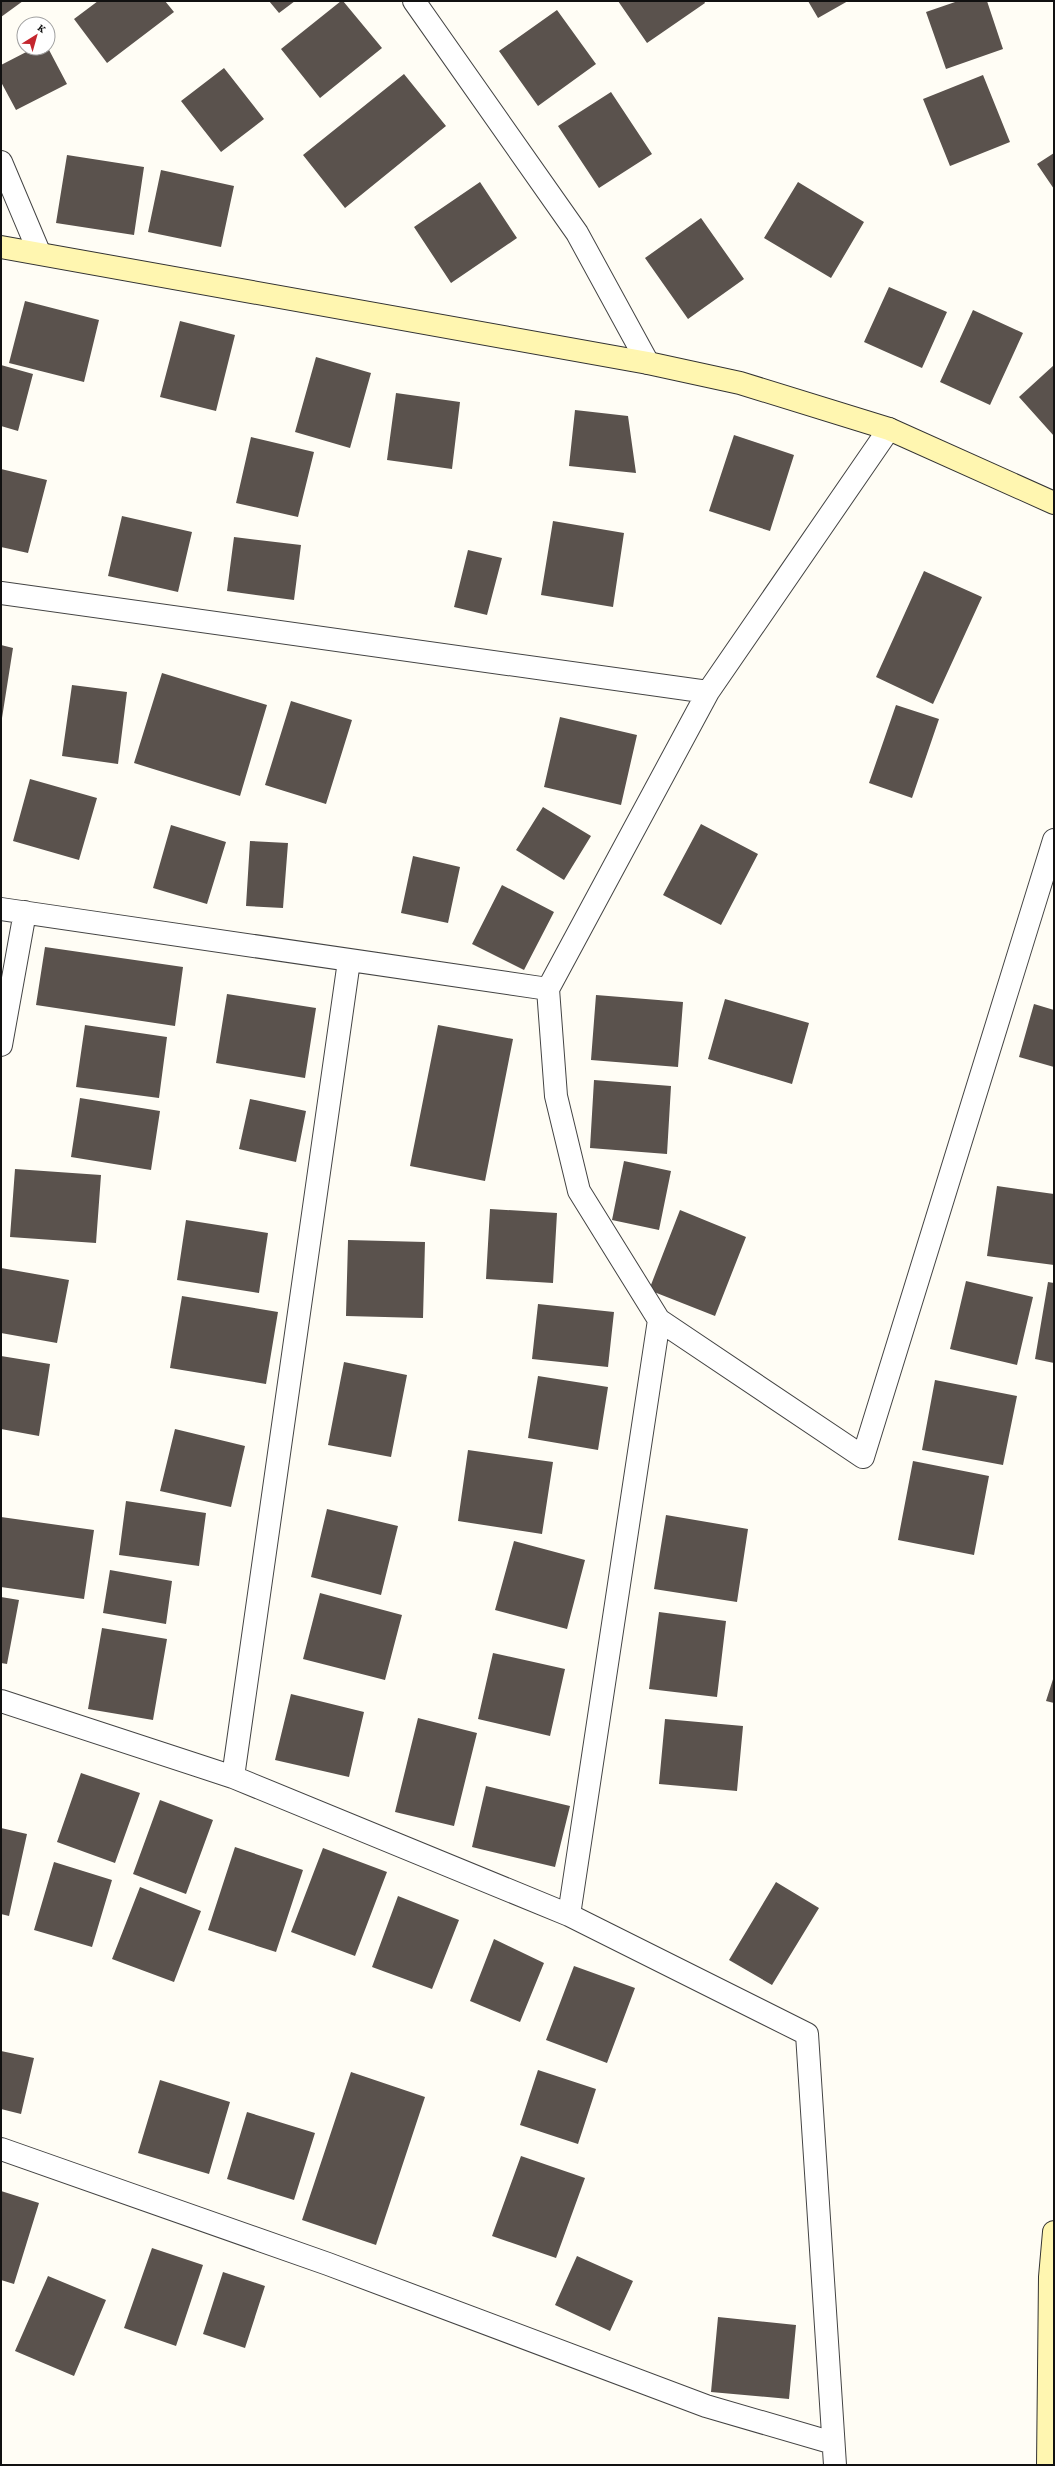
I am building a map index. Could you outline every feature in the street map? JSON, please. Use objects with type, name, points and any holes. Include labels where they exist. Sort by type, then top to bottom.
[{"type":"street","points":[[422,4],[577,232],[648,363]]},
{"type":"street","points":[[1,162],[39,252]]},
{"type":"street","points":[[1,247],[39,252],[648,363],[740,384],[889,429],[1054,503]]},
{"type":"street","points":[[889,429],[708,692],[548,989],[556,1096],[579,1191],[659,1320],[863,1458],[1054,840]]},
{"type":"street","points":[[1,594],[708,692]]},
{"type":"street","points":[[1,909],[548,989]]},
{"type":"street","points":[[1,1045],[25,912]]},
{"type":"street","points":[[233,1777],[349,961]]},
{"type":"street","points":[[569,1915],[659,1320]]},
{"type":"street","points":[[1,1701],[233,1777],[569,1915],[807,2034],[835,2465]]},
{"type":"street","points":[[1,2149],[328,2264],[706,2406],[833,2443]]},
{"type":"street","points":[[1048,2465],[1051,2395],[1050,2278],[1054,2232]]},
{"type":"building","points":[[1,1],[23,1],[1,17]]},
{"type":"building","points":[[98,1],[165,1],[174,12],[107,63],[74,19]]},
{"type":"building","points":[[269,1],[295,1],[279,13]]},
{"type":"building","points":[[341,1],[343,1],[382,48],[320,98],[281,49]]},
{"type":"building","points":[[618,1],[704,1],[705,3],[647,43]]},
{"type":"building","points":[[808,1],[848,1],[818,18]]},
{"type":"building","points":[[958,1],[987,1],[1003,49],[946,69],[926,12]]},
{"type":"building","points":[[557,10],[596,64],[538,106],[499,51]]},
{"type":"building","points":[[18,56],[52,56],[67,84],[16,110],[1,82],[1,65]]},
{"type":"building","points":[[224,68],[264,119],[221,152],[181,101]]},
{"type":"building","points":[[404,74],[446,126],[345,208],[303,155]]},
{"type":"building","points":[[983,75],[1010,142],[950,166],[923,99]]},
{"type":"building","points":[[611,92],[652,154],[599,188],[558,126]]},
{"type":"building","points":[[1054,153],[1054,189],[1037,164]]},
{"type":"building","points":[[67,155],[144,167],[134,235],[56,223]]},
{"type":"building","points":[[161,170],[234,186],[221,247],[148,232]]},
{"type":"building","points":[[480,182],[517,238],[451,283],[414,227]]},
{"type":"building","points":[[798,182],[864,222],[831,278],[764,238]]},
{"type":"building","points":[[701,218],[744,279],[688,319],[645,258]]},
{"type":"building","points":[[889,287],[947,312],[922,368],[864,342]]},
{"type":"building","points":[[25,301],[99,320],[84,382],[9,363]]},
{"type":"building","points":[[973,310],[1023,333],[990,405],[940,382]]},
{"type":"building","points":[[180,321],[235,335],[216,411],[160,397]]},
{"type":"building","points":[[316,357],[371,373],[350,448],[295,432]]},
{"type":"building","points":[[1,365],[33,374],[18,431],[1,426]]},
{"type":"building","points":[[1054,365],[1054,436],[1019,397]]},
{"type":"building","points":[[396,393],[460,402],[452,469],[387,460]]},
{"type":"building","points":[[575,410],[628,416],[636,473],[569,466]]},
{"type":"building","points":[[734,435],[794,455],[770,531],[709,511]]},
{"type":"building","points":[[251,437],[314,452],[298,517],[236,503]]},
{"type":"building","points":[[1,469],[47,480],[28,553],[1,547]]},
{"type":"building","points":[[122,516],[192,532],[178,592],[108,576]]},
{"type":"building","points":[[553,521],[624,533],[613,607],[541,595]]},
{"type":"building","points":[[234,537],[301,545],[294,600],[227,591]]},
{"type":"building","points":[[468,550],[502,558],[487,615],[454,607]]},
{"type":"building","points":[[924,571],[982,597],[933,704],[876,677]]},
{"type":"building","points":[[1,645],[13,648],[2,718],[1,718]]},
{"type":"building","points":[[162,673],[267,705],[240,796],[134,763]]},
{"type":"building","points":[[72,685],[127,692],[118,764],[62,756]]},
{"type":"building","points":[[291,701],[352,720],[326,804],[265,785]]},
{"type":"building","points":[[896,705],[939,719],[912,798],[869,783]]},
{"type":"building","points":[[560,717],[637,735],[621,805],[544,787]]},
{"type":"building","points":[[30,779],[97,798],[79,860],[13,841]]},
{"type":"building","points":[[543,807],[591,836],[564,880],[516,850]]},
{"type":"building","points":[[701,824],[758,854],[721,925],[663,895]]},
{"type":"building","points":[[171,825],[226,842],[207,904],[153,888]]},
{"type":"building","points":[[250,841],[288,843],[283,908],[246,906]]},
{"type":"building","points":[[413,856],[460,867],[448,923],[401,913]]},
{"type":"building","points":[[502,885],[554,912],[524,970],[472,944]]},
{"type":"building","points":[[45,947],[183,967],[175,1026],[36,1005]]},
{"type":"building","points":[[227,994],[316,1008],[305,1078],[216,1063]]},
{"type":"building","points":[[596,995],[683,1002],[678,1067],[591,1060]]},
{"type":"building","points":[[725,999],[809,1023],[792,1084],[708,1059]]},
{"type":"building","points":[[1034,1004],[1054,1010],[1054,1067],[1019,1057]]},
{"type":"building","points":[[85,1025],[167,1037],[159,1098],[76,1087]]},
{"type":"building","points":[[438,1025],[513,1039],[485,1181],[410,1166]]},
{"type":"building","points":[[594,1080],[671,1086],[667,1154],[590,1148]]},
{"type":"building","points":[[80,1098],[160,1111],[151,1170],[71,1157]]},
{"type":"building","points":[[250,1099],[306,1111],[296,1162],[239,1149]]},
{"type":"building","points":[[624,1161],[671,1171],[659,1230],[612,1220]]},
{"type":"building","points":[[15,1169],[101,1175],[96,1243],[10,1237]]},
{"type":"building","points":[[997,1186],[1054,1194],[1054,1265],[987,1256]]},
{"type":"building","points":[[490,1209],[557,1213],[553,1283],[486,1279]]},
{"type":"building","points":[[680,1210],[746,1237],[715,1316],[649,1290]]},
{"type":"building","points":[[186,1220],[268,1233],[259,1293],[177,1280]]},
{"type":"building","points":[[348,1240],[425,1242],[423,1318],[346,1316]]},
{"type":"building","points":[[1,1268],[69,1280],[57,1343],[1,1333]]},
{"type":"building","points":[[966,1281],[1033,1297],[1017,1365],[950,1349]]},
{"type":"building","points":[[1048,1282],[1054,1283],[1054,1363],[1035,1359]]},
{"type":"building","points":[[182,1296],[278,1312],[266,1384],[170,1368]]},
{"type":"building","points":[[538,1304],[614,1312],[608,1367],[532,1359]]},
{"type":"building","points":[[1,1356],[50,1364],[39,1436],[1,1429]]},
{"type":"building","points":[[344,1362],[407,1375],[391,1457],[328,1445]]},
{"type":"building","points":[[538,1376],[608,1387],[598,1450],[528,1438]]},
{"type":"building","points":[[935,1380],[1017,1396],[1003,1465],[922,1450]]},
{"type":"building","points":[[175,1429],[245,1446],[231,1507],[160,1491]]},
{"type":"building","points":[[468,1450],[553,1462],[542,1534],[458,1521]]},
{"type":"building","points":[[913,1461],[989,1476],[974,1555],[898,1540]]},
{"type":"building","points":[[126,1501],[206,1513],[199,1566],[119,1555]]},
{"type":"building","points":[[327,1509],[398,1526],[381,1595],[311,1577]]},
{"type":"building","points":[[666,1515],[748,1529],[737,1602],[654,1589]]},
{"type":"building","points":[[1,1517],[94,1530],[84,1599],[1,1587]]},
{"type":"building","points":[[514,1541],[585,1560],[567,1629],[495,1610]]},
{"type":"building","points":[[110,1570],[172,1581],[166,1624],[103,1613]]},
{"type":"building","points":[[320,1593],[402,1615],[385,1680],[303,1659]]},
{"type":"building","points":[[1,1597],[19,1600],[7,1664],[1,1663]]},
{"type":"building","points":[[659,1612],[726,1621],[717,1697],[649,1689]]},
{"type":"building","points":[[102,1628],[167,1639],[153,1720],[88,1709]]},
{"type":"building","points":[[493,1653],[565,1669],[550,1736],[478,1719]]},
{"type":"building","points":[[1054,1676],[1054,1703],[1046,1701]]},
{"type":"building","points":[[291,1694],[364,1712],[349,1777],[275,1760]]},
{"type":"building","points":[[418,1718],[477,1733],[454,1826],[395,1812]]},
{"type":"building","points":[[665,1719],[743,1726],[737,1791],[659,1784]]},
{"type":"building","points":[[81,1773],[140,1793],[115,1863],[57,1842]]},
{"type":"building","points":[[486,1786],[570,1806],[555,1867],[472,1847]]},
{"type":"building","points":[[160,1800],[213,1820],[186,1894],[133,1874]]},
{"type":"building","points":[[1,1828],[27,1834],[9,1916],[1,1914]]},
{"type":"building","points":[[235,1847],[303,1870],[276,1952],[208,1930]]},
{"type":"building","points":[[323,1848],[387,1872],[355,1956],[291,1932]]},
{"type":"building","points":[[54,1862],[112,1880],[92,1947],[34,1930]]},
{"type":"building","points":[[776,1882],[819,1908],[772,1985],[729,1960]]},
{"type":"building","points":[[140,1887],[201,1911],[174,1982],[112,1959]]},
{"type":"building","points":[[398,1896],[459,1920],[432,1989],[372,1967]]},
{"type":"building","points":[[494,1939],[544,1963],[520,2022],[470,2001]]},
{"type":"building","points":[[574,1966],[635,1988],[607,2063],[546,2040]]},
{"type":"building","points":[[1,2051],[34,2058],[21,2114],[1,2109]]},
{"type":"building","points":[[538,2070],[596,2089],[578,2144],[520,2125]]},
{"type":"building","points":[[351,2072],[425,2097],[376,2245],[302,2220]]},
{"type":"building","points":[[160,2080],[230,2102],[209,2174],[138,2153]]},
{"type":"building","points":[[247,2112],[315,2133],[294,2200],[227,2179]]},
{"type":"building","points":[[521,2156],[585,2178],[556,2258],[492,2236]]},
{"type":"building","points":[[1,2191],[39,2203],[14,2284],[1,2280]]},
{"type":"building","points":[[152,2248],[203,2265],[176,2346],[124,2328]]},
{"type":"building","points":[[577,2256],[633,2281],[610,2331],[555,2305]]},
{"type":"building","points":[[223,2272],[265,2286],[245,2348],[203,2334]]},
{"type":"building","points":[[48,2276],[106,2300],[74,2376],[15,2351]]},
{"type":"building","points":[[718,2317],[796,2325],[789,2399],[711,2392]]}]
